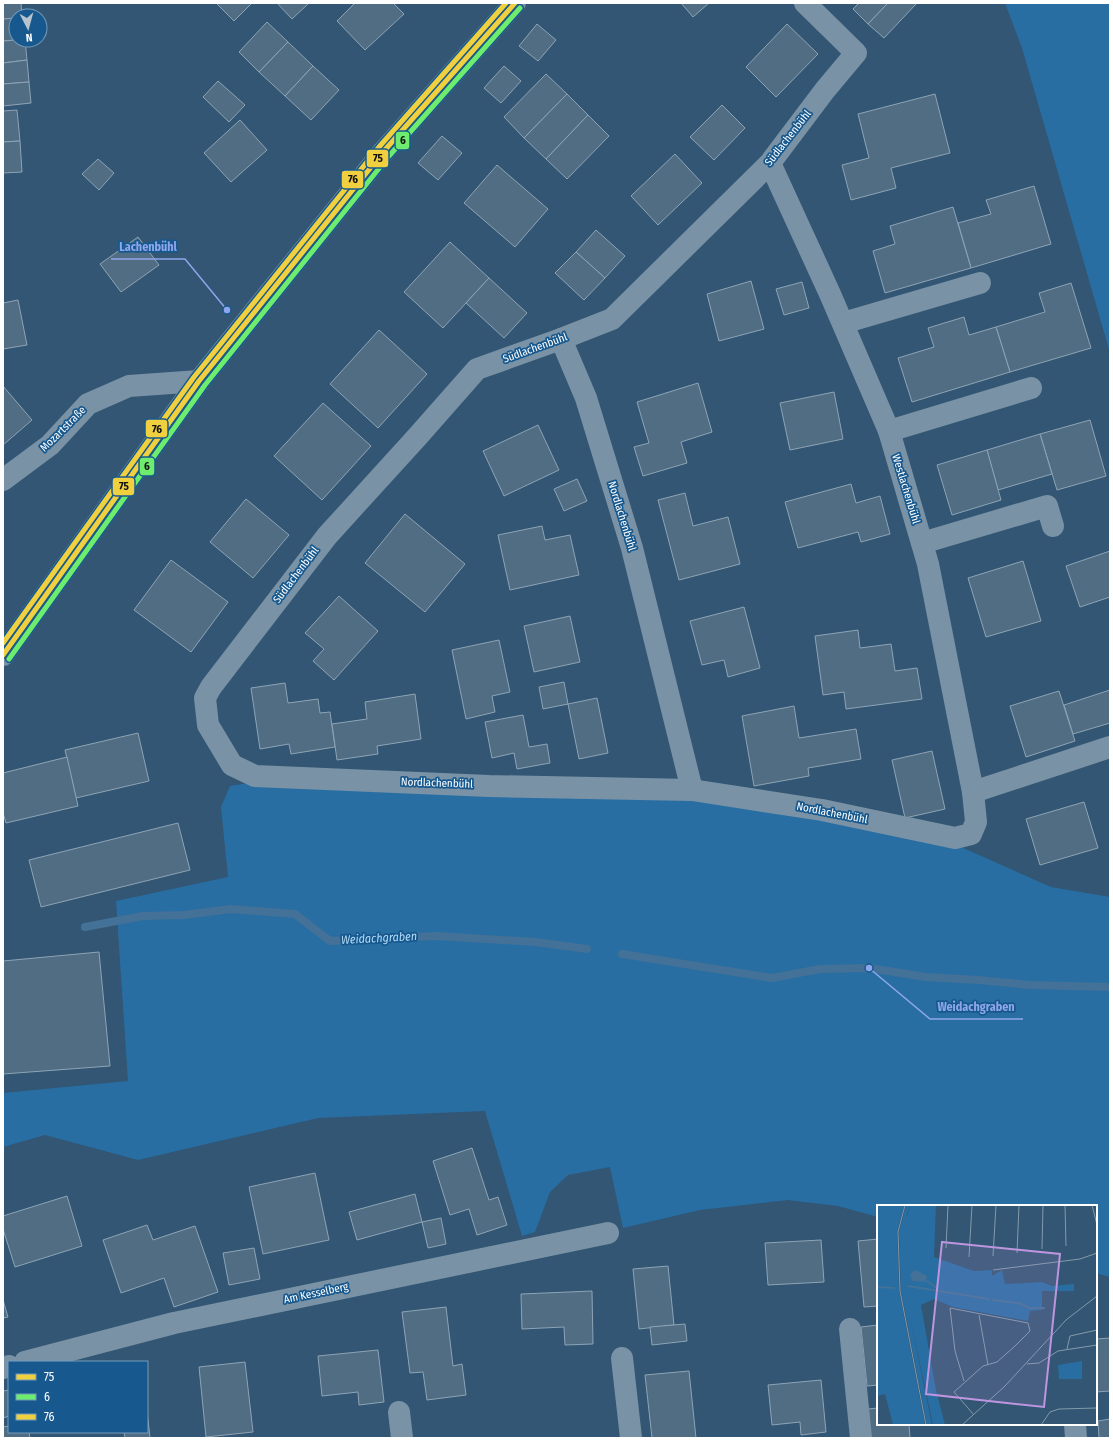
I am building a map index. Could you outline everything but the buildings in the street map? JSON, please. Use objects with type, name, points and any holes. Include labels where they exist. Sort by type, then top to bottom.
[{"type":"main road","points":[[3,656],[199,381],[384,151],[515,3]]},
{"type":"street","name":"Südlachenbühl","points":[[208,724],[205,698],[211,687],[326,536],[477,369],[612,319],[770,163],[825,90],[856,53],[805,3]]},
{"type":"street","name":"Westlachenbühl","points":[[770,163],[843,323],[889,431],[928,564],[973,792],[976,822],[971,834]]},
{"type":"street","points":[[843,323],[980,283]]},
{"type":"street","name":"Nordlachenbühl","points":[[561,339],[586,398],[632,548],[692,790]]},
{"type":"street","name":"Mozartstraße","points":[[3,480],[50,445],[88,404],[129,386],[199,381]]},
{"type":"street","points":[[889,431],[1031,388]]},
{"type":"street","points":[[922,543],[1047,506],[1053,526]]},
{"type":"street","name":"Nordlachenbühl","points":[[208,724],[232,765],[255,776],[490,786],[692,790],[822,810],[955,838],[971,834]]},
{"type":"street","points":[[973,792],[1110,747]]},
{"type":"street","name":"Am Kesselberg","points":[[29,1361],[174,1323],[608,1233]]},
{"type":"street","points":[[850,1329],[861,1438]]},
{"type":"street","points":[[622,1358],[631,1438]]},
{"type":"street","points":[[399,1412],[402,1438]]},
{"type":"street","points":[[1075,1425],[1076,1438]]},
{"type":"shaded area","points":[[1005,3],[1110,3],[1110,353],[1022,48]]},
{"type":"shaded area","points":[[255,782],[693,796],[952,843],[1051,887],[1110,897],[1110,1277],[1097,1273],[1097,1205],[877,1205],[877,1217],[838,1206],[788,1200],[700,1210],[623,1228],[610,1167],[568,1175],[550,1192],[535,1232],[522,1236],[485,1111],[318,1118],[138,1160],[45,1135],[3,1147],[3,1093],[128,1081],[116,901],[228,877],[221,807],[230,786]]},
{"type":"waterway","name":"Weidachgraben","points":[[85,927],[143,916],[184,915],[231,909],[295,914],[330,941],[436,936],[536,942],[587,949]]},
{"type":"waterway","name":"Weidachgraben","points":[[622,954],[772,978],[820,969],[869,968],[926,977],[1030,985],[1110,987]]},
{"type":"transit line","name":"76","points":[[3,643],[194,377],[379,147],[506,3]]},
{"type":"transit line","name":"75","points":[[3,655],[199,381],[384,151],[515,3]]},
{"type":"transit line","name":"6","points":[[9,659],[205,385],[389,156],[520,8]]},
{"type":"place","name":"Lachenbühl","points":[[227,310]]},
{"type":"place","name":"Weidachgraben","points":[[869,968]]}]
